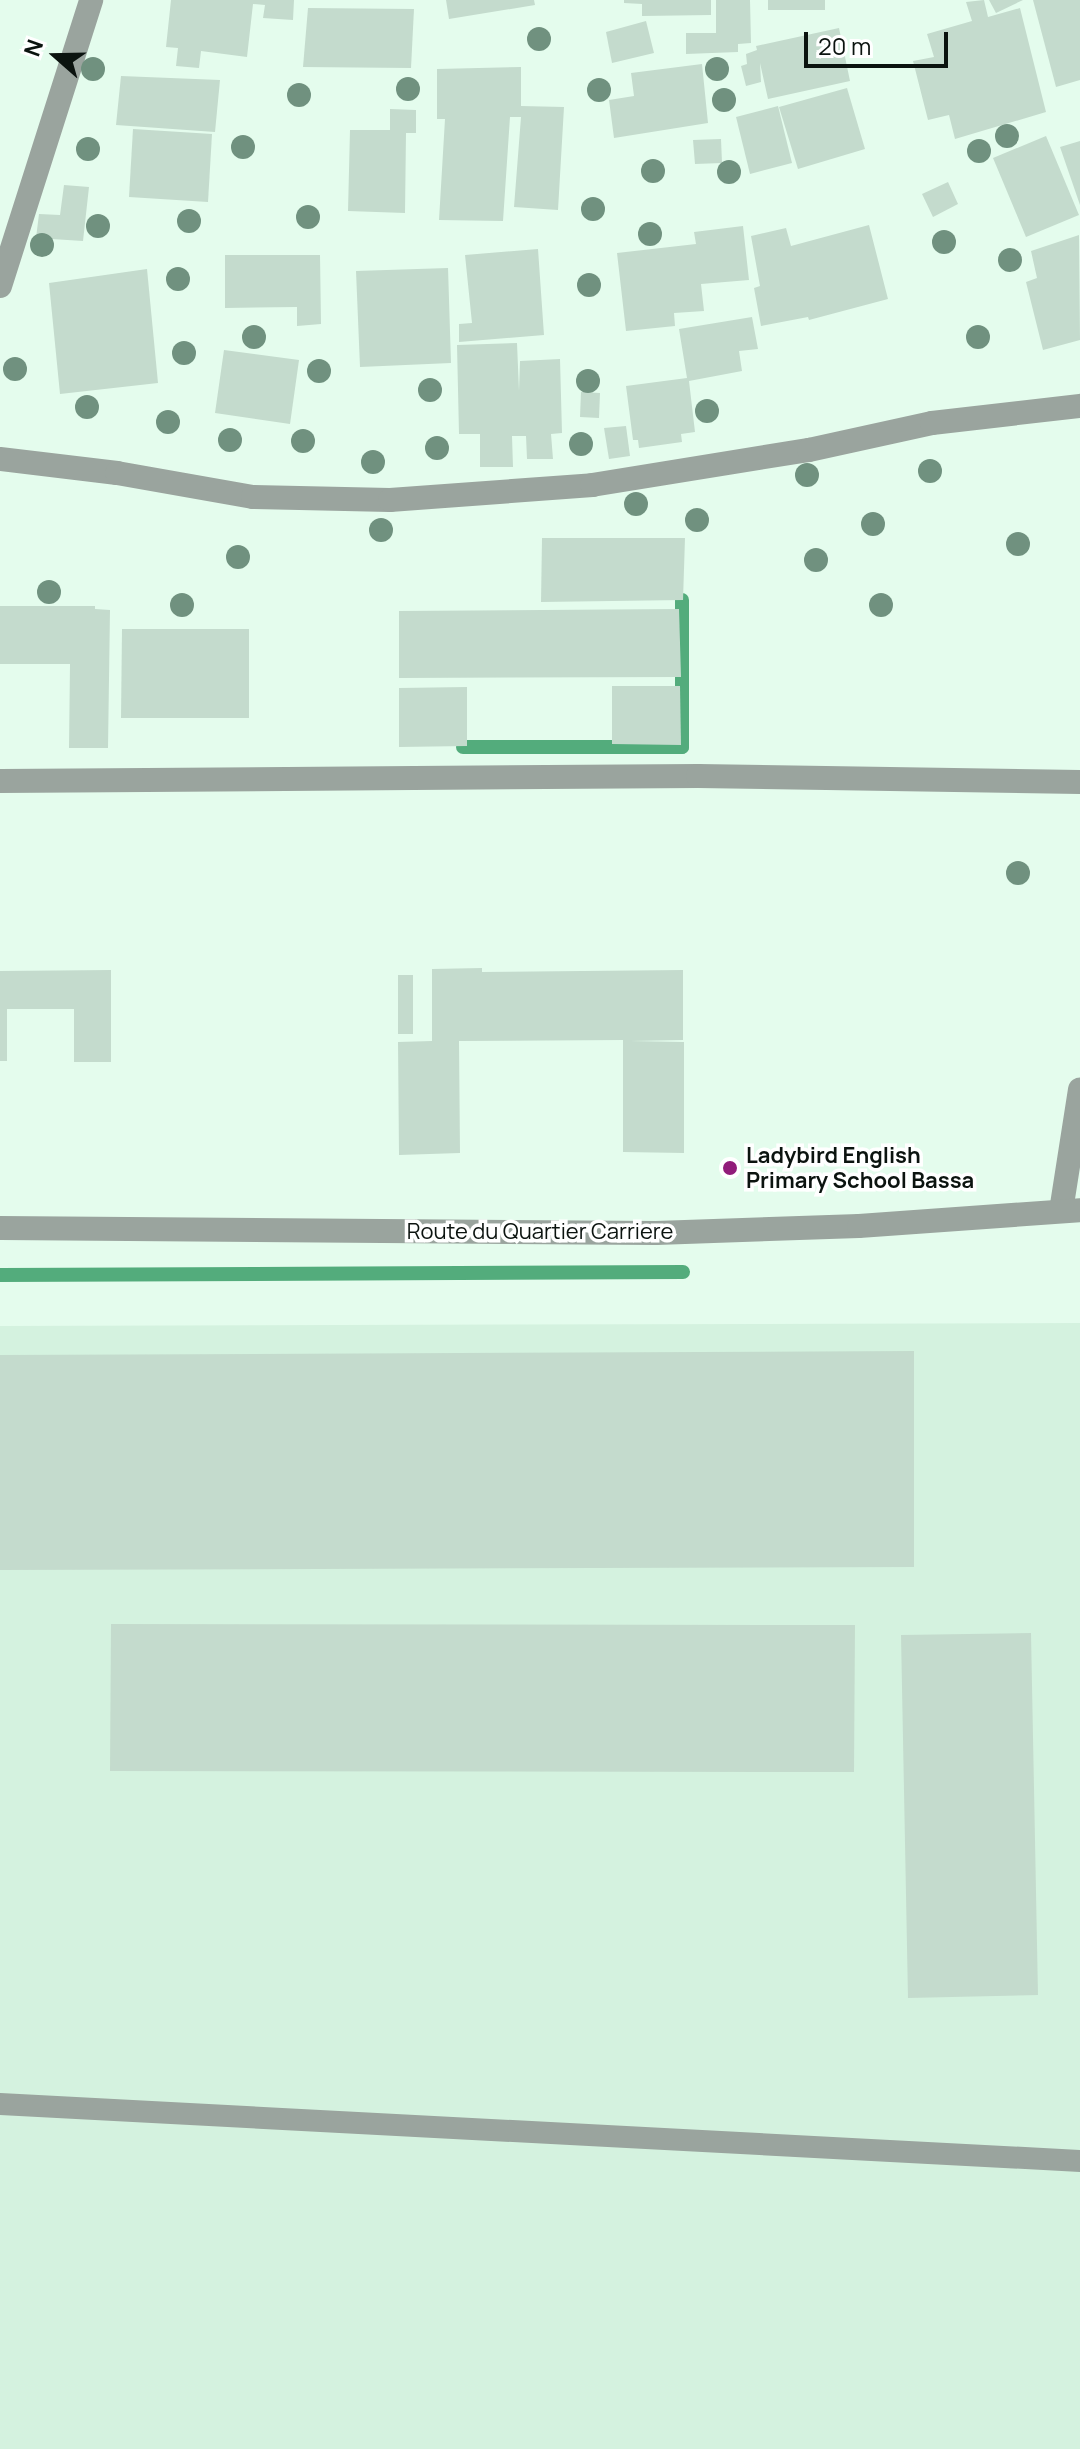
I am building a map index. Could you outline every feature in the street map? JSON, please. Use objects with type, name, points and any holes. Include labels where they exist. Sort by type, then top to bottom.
[{"type":"street","points":[[0,286],[91,0]]},
{"type":"street","points":[[0,459],[117,473],[253,497],[390,500],[592,485],[809,450],[932,423],[1080,406]]},
{"type":"street","points":[[0,781],[698,776],[1080,782]]},
{"type":"street","points":[[1070,1211],[1080,1089]]},
{"type":"street","name":"Route du Quartier Carriere","points":[[0,1228],[656,1233],[859,1226],[1070,1211]]},
{"type":"lane","points":[[0,2104],[1080,2161]]},
{"type":"shaded area","points":[[1080,1323],[1080,2449],[0,2449],[0,1326]]},
{"type":"building","points":[[171,0],[294,0],[293,20],[263,18],[265,5],[253,4],[247,57],[201,51],[199,68],[176,66],[178,48],[166,47]]},
{"type":"building","points":[[446,0],[534,0],[535,5],[449,19]]},
{"type":"building","points":[[624,0],[711,0],[711,15],[642,16],[642,4],[624,3]]},
{"type":"building","points":[[716,0],[750,0],[751,43],[738,44],[738,52],[686,54],[686,33],[716,33]]},
{"type":"building","points":[[768,0],[825,0],[825,10],[768,10]]},
{"type":"building","points":[[984,0],[988,17],[1020,8],[1046,112],[955,139],[949,115],[928,120],[913,61],[934,57],[927,34],[972,21],[966,2]]},
{"type":"building","points":[[989,0],[1023,0],[996,13]]},
{"type":"building","points":[[1033,0],[1080,0],[1080,80],[1056,87]]},
{"type":"building","points":[[308,8],[414,9],[411,68],[303,67]]},
{"type":"building","points":[[646,21],[654,53],[612,63],[606,32]]},
{"type":"building","points":[[839,28],[850,81],[768,99],[760,63],[761,82],[746,86],[741,66],[747,64],[746,54],[757,50],[756,46]]},
{"type":"building","points":[[702,64],[708,123],[614,138],[609,100],[634,96],[631,73]]},
{"type":"building","points":[[521,67],[521,106],[564,107],[558,210],[514,207],[521,117],[510,117],[503,221],[439,220],[445,119],[437,119],[437,69]]},
{"type":"building","points":[[121,76],[220,80],[215,132],[116,125]]},
{"type":"building","points":[[847,88],[865,149],[798,169],[779,107]]},
{"type":"building","points":[[778,106],[792,163],[750,174],[736,117]]},
{"type":"building","points":[[390,109],[416,110],[416,133],[406,133],[405,213],[348,211],[350,130],[390,130]]},
{"type":"building","points":[[133,129],[212,134],[208,202],[129,197]]},
{"type":"building","points":[[1046,136],[1079,215],[1026,237],[993,158]]},
{"type":"building","points":[[721,139],[722,163],[695,164],[693,140]]},
{"type":"building","points":[[1080,141],[1080,205],[1060,147]]},
{"type":"building","points":[[948,182],[958,204],[933,217],[922,194]]},
{"type":"building","points":[[64,185],[89,187],[83,241],[36,238],[39,214],[60,215]]},
{"type":"building","points":[[869,225],[888,299],[809,320],[808,317],[761,326],[754,288],[760,286],[751,236],[786,228],[791,246]]},
{"type":"building","points":[[743,226],[749,280],[701,284],[704,311],[674,313],[675,326],[626,331],[617,253],[696,244],[694,232]]},
{"type":"building","points":[[1079,235],[1080,340],[1043,350],[1026,282],[1037,278],[1031,251]]},
{"type":"building","points":[[538,249],[544,335],[459,342],[459,324],[472,323],[465,255]]},
{"type":"building","points":[[225,255],[320,255],[321,324],[297,326],[297,307],[225,308]]},
{"type":"building","points":[[448,268],[451,363],[360,367],[356,271]]},
{"type":"building","points":[[147,269],[158,383],[60,394],[49,283]]},
{"type":"building","points":[[752,317],[758,349],[739,351],[742,371],[689,381],[695,432],[681,434],[682,442],[639,448],[638,440],[633,440],[626,386],[687,378],[679,329]]},
{"type":"building","points":[[517,343],[519,391],[520,361],[560,359],[562,433],[551,434],[553,459],[527,459],[526,436],[512,436],[513,467],[480,467],[480,434],[459,434],[457,345]]},
{"type":"building","points":[[224,350],[299,360],[290,424],[215,413]]},
{"type":"building","points":[[581,392],[600,393],[599,418],[580,417]]},
{"type":"building","points":[[626,426],[630,456],[609,459],[604,428]]},
{"type":"building","points":[[542,538],[685,538],[683,600],[541,602]]},
{"type":"building","points":[[0,606],[95,606],[95,609],[110,610],[108,748],[69,748],[70,664],[0,664]]},
{"type":"building","points":[[679,609],[681,677],[399,678],[399,611]]},
{"type":"building","points":[[122,629],[249,629],[249,718],[121,718]]},
{"type":"building","points":[[612,686],[680,686],[681,745],[612,744]]},
{"type":"building","points":[[467,687],[467,746],[399,747],[399,688]]},
{"type":"building","points":[[482,968],[482,972],[683,970],[683,1040],[630,1041],[684,1042],[684,1153],[623,1152],[623,1040],[459,1041],[460,1153],[399,1155],[398,1042],[432,1041],[432,969]]},
{"type":"building","points":[[111,970],[111,1062],[74,1062],[74,1009],[7,1009],[7,1061],[0,1061],[0,971]]},
{"type":"building","points":[[398,975],[413,975],[413,1034],[398,1034]]},
{"type":"building","points":[[914,1351],[914,1567],[0,1570],[0,1355]]},
{"type":"building","points":[[111,1624],[855,1625],[854,1772],[110,1771]]},
{"type":"building","points":[[1031,1633],[1038,1995],[908,1998],[901,1635]]},
{"type":"waterway","points":[[463,747],[682,747],[682,600]]},
{"type":"waterway","points":[[0,1275],[683,1272]]},
{"type":"place","name":"Ladybird English Primary School Bassa","points":[[730,1168]]}]
